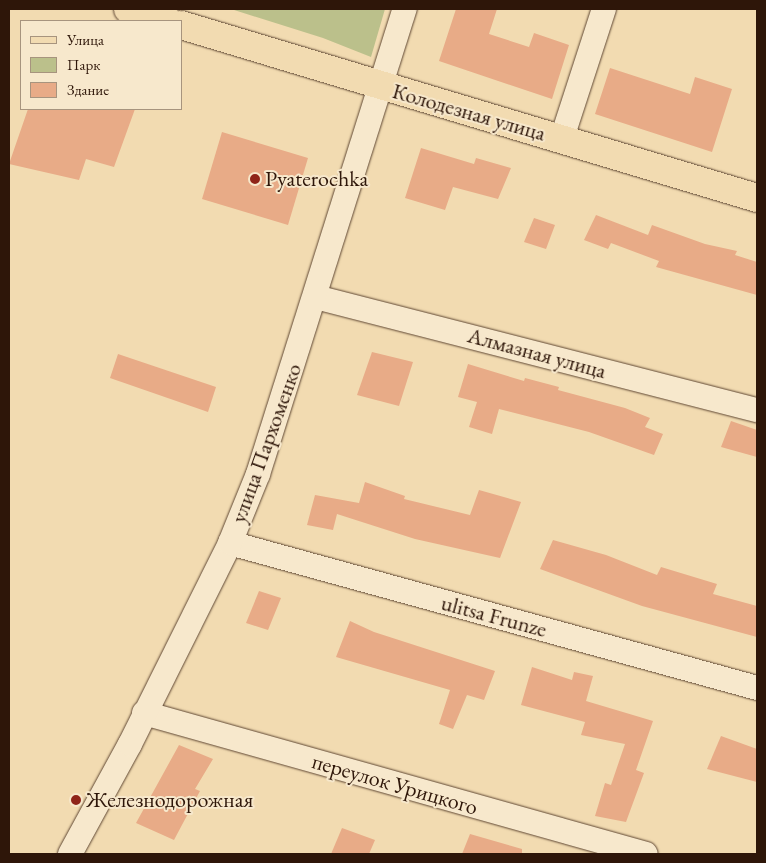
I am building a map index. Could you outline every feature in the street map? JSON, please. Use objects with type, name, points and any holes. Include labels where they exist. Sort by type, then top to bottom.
[{"type":"main road","points":[[128,9],[165,20]]},
{"type":"main road","name":"Колодезная улица","points":[[182,25],[381,87],[562,138],[757,198]]},
{"type":"street","name":"улица Пархоменко","points":[[70,854],[230,543],[280,413],[405,9]]},
{"type":"street","points":[[562,138],[604,9]]},
{"type":"street","name":"Алмазная улица","points":[[316,297],[757,410]]},
{"type":"street","name":"ulitsa Frunze","points":[[230,543],[757,688]]},
{"type":"street","name":"переулок Урицкого","points":[[144,713],[646,854]]},
{"type":"green space","points":[[231,9],[385,9],[371,57],[323,38]]},
{"type":"building","points":[[456,9],[497,9],[489,34],[529,47],[534,33],[569,45],[552,99],[439,61]]},
{"type":"building","points":[[610,68],[690,94],[695,77],[732,89],[712,152],[595,114]]},
{"type":"building","points":[[28,110],[135,110],[114,167],[86,159],[79,180],[9,164]]},
{"type":"building","name":"Pyaterochka","points":[[222,132],[308,158],[288,225],[202,199]]},
{"type":"building","points":[[421,148],[474,164],[476,158],[511,168],[498,199],[453,187],[445,210],[405,198]]},
{"type":"building","points":[[596,215],[648,235],[652,225],[705,244],[737,251],[735,255],[757,262],[757,295],[656,267],[659,261],[611,243],[608,249],[584,240]]},
{"type":"building","points":[[534,218],[555,225],[546,249],[524,242]]},
{"type":"building","points":[[372,352],[413,362],[399,406],[357,395]]},
{"type":"building","points":[[118,354],[216,387],[208,412],[110,378]]},
{"type":"building","points":[[468,364],[524,381],[525,378],[559,387],[558,390],[625,408],[650,418],[645,427],[663,434],[654,455],[589,432],[499,409],[492,434],[469,427],[477,402],[458,397]]},
{"type":"building","points":[[731,421],[757,430],[757,457],[721,447]]},
{"type":"building","points":[[365,482],[405,496],[404,499],[470,515],[479,490],[521,502],[500,558],[415,539],[337,514],[333,530],[307,525],[315,495],[359,503]]},
{"type":"building","points":[[553,540],[606,555],[657,575],[661,567],[717,584],[713,594],[757,606],[757,637],[642,606],[540,569]]},
{"type":"building","points":[[259,591],[281,598],[268,630],[246,623]]},
{"type":"building","points":[[350,621],[374,632],[495,671],[484,700],[467,695],[453,729],[439,724],[450,690],[336,657]]},
{"type":"building","points":[[532,667],[572,680],[574,672],[593,676],[586,701],[653,721],[636,770],[644,773],[626,822],[595,816],[605,783],[611,785],[625,744],[581,735],[585,722],[521,705]]},
{"type":"building","points":[[721,736],[757,749],[757,782],[707,769]]},
{"type":"building","points":[[179,745],[213,759],[195,789],[200,791],[174,840],[136,823]]},
{"type":"building","points":[[342,828],[375,840],[369,854],[331,854]]},
{"type":"building","points":[[470,834],[522,849],[522,854],[462,854]]},
{"type":"place","name":"Pyaterochka","points":[[255,179]]},
{"type":"place","name":"Железнодорожная","points":[[76,800]]}]
